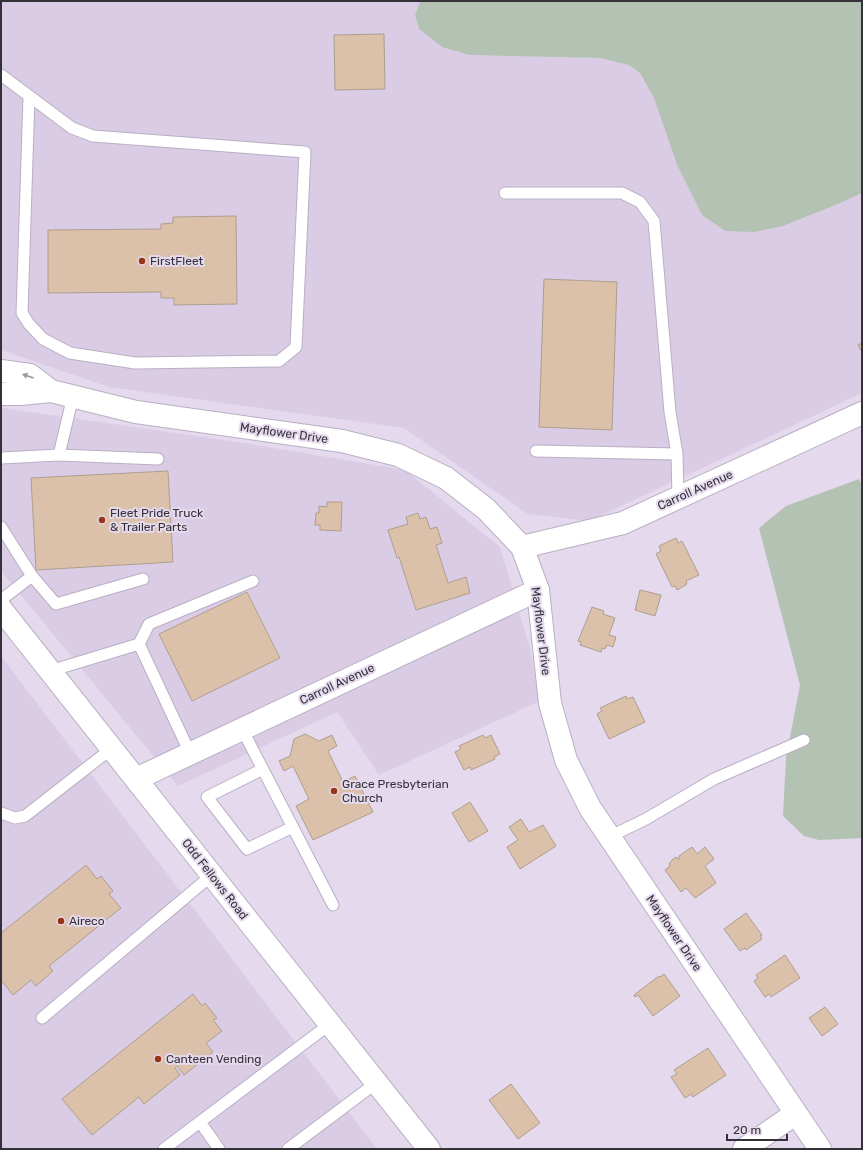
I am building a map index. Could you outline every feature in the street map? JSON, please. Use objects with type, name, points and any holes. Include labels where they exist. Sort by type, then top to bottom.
[{"type":"street","name":"Mayflower Drive","points":[[1,371],[30,375],[51,391]]},
{"type":"street","name":"Mayflower Drive","points":[[1,394],[51,391],[136,412],[342,441],[398,455],[446,478],[486,509],[522,546],[538,590],[550,703],[566,760],[590,808],[820,1149]]},
{"type":"street","name":"Carroll Avenue","points":[[522,546],[623,523],[862,413]]},
{"type":"street","name":"Carroll Avenue","points":[[136,778],[538,590]]},
{"type":"street","name":"Odd Fellows Road","points":[[1,609],[428,1149]]},
{"type":"street","points":[[744,1149],[795,1114]]},
{"type":"lane","points":[[1,75],[72,128],[93,136],[306,152],[296,347],[279,361],[135,363],[70,353],[44,339],[29,324],[22,313],[29,97]]},
{"type":"lane","points":[[505,193],[622,193],[630,195],[648,210],[654,221],[670,412],[676,454],[678,498]]},
{"type":"lane","points":[[59,455],[73,396]]},
{"type":"lane","points":[[536,451],[676,454]]},
{"type":"lane","points":[[1,458],[59,455],[158,459]]},
{"type":"lane","points":[[1,527],[32,576],[56,604],[143,579]]},
{"type":"lane","points":[[1,600],[32,576]]},
{"type":"lane","points":[[50,670],[139,644],[150,624],[253,581]]},
{"type":"lane","points":[[139,644],[190,753]]},
{"type":"lane","points":[[242,729],[332,905]]},
{"type":"lane","points":[[609,837],[659,812],[714,779],[804,740]]},
{"type":"lane","points":[[1,813],[15,818],[25,816],[111,749]]},
{"type":"lane","points":[[263,769],[207,797],[247,849],[293,827]]},
{"type":"lane","points":[[42,1018],[212,875]]},
{"type":"lane","points":[[164,1149],[330,1024]]},
{"type":"lane","points":[[288,1149],[376,1083]]},
{"type":"lane","points":[[200,1122],[219,1149]]},
{"type":"shaded area","points":[[1,1],[430,1],[420,2],[415,15],[419,29],[470,55],[600,58],[629,65],[640,73],[654,98],[677,165],[702,215],[725,231],[783,226],[862,193],[862,393],[589,521],[528,514],[404,428],[109,387],[1,350]]},
{"type":"shaded area","points":[[3,408],[244,443],[405,470],[500,547],[530,649],[540,701],[379,775],[337,712],[178,786],[1,571],[1,409]]},
{"type":"shaded area","points":[[1,656],[377,1149],[1,1149]]},
{"type":"green space","points":[[862,1],[862,193],[783,226],[755,232],[725,231],[702,215],[677,165],[654,98],[640,73],[629,65],[600,58],[470,55],[442,47],[419,29],[415,15],[420,2]]},
{"type":"green space","points":[[859,479],[862,485],[862,838],[819,840],[804,836],[783,816],[786,758],[800,685],[759,528],[786,506]]},
{"type":"building","points":[[384,34],[385,89],[335,90],[334,35]]},
{"type":"building","name":"FirstFleet","points":[[236,216],[237,304],[174,305],[174,298],[161,298],[161,292],[48,293],[48,230],[161,229],[161,224],[173,223],[173,217]]},
{"type":"building","points":[[544,279],[617,282],[612,430],[539,427]]},
{"type":"building","points":[[862,343],[862,352],[858,345]]},
{"type":"building","name":"Fleet Pride Truck & Trailer Parts","points":[[168,471],[173,562],[36,570],[31,478]]},
{"type":"building","points":[[327,502],[342,502],[341,531],[320,530],[320,525],[315,525],[316,513],[319,513],[319,506],[327,507]]},
{"type":"building","points":[[418,513],[420,519],[426,517],[430,529],[437,527],[442,543],[436,545],[448,583],[466,577],[470,593],[416,610],[399,557],[397,558],[388,530],[408,524],[406,517]]},
{"type":"building","points":[[676,538],[678,543],[682,541],[699,575],[686,581],[687,584],[677,590],[675,586],[672,587],[656,554],[661,551],[659,546]]},
{"type":"building","points":[[640,590],[661,595],[655,616],[635,610]]},
{"type":"building","points":[[247,592],[280,658],[192,701],[159,634]]},
{"type":"building","points":[[592,607],[604,611],[603,614],[615,618],[609,635],[616,637],[613,647],[607,645],[605,649],[602,648],[601,652],[580,645],[581,642],[578,641]]},
{"type":"building","points":[[626,696],[627,699],[633,697],[645,722],[609,739],[597,714],[602,711],[600,708]]},
{"type":"building","name":"Grace Presbyterian Church","points":[[305,734],[319,741],[332,735],[337,746],[328,751],[343,782],[355,776],[373,812],[313,840],[296,806],[309,799],[293,766],[284,771],[279,761],[290,756],[294,739]]},
{"type":"building","points":[[483,735],[485,738],[491,735],[500,754],[494,757],[495,759],[471,770],[470,767],[464,770],[455,752],[461,749],[459,746]]},
{"type":"building","points":[[470,802],[488,831],[469,842],[452,813]]},
{"type":"building","points":[[521,819],[529,832],[543,825],[556,846],[520,869],[507,847],[518,840],[509,827]]},
{"type":"building","points":[[692,847],[697,854],[705,847],[714,859],[705,866],[716,883],[695,898],[686,888],[681,892],[665,870],[670,866],[669,864],[673,859],[677,857],[678,859],[680,858],[679,856]]},
{"type":"building","name":"Aireco","points":[[86,865],[97,879],[101,876],[113,891],[109,894],[121,908],[49,966],[53,971],[36,986],[31,980],[13,995],[1,980],[1,933]]},
{"type":"building","points":[[746,913],[762,935],[760,936],[762,939],[746,950],[745,948],[740,951],[724,929]]},
{"type":"building","points":[[785,955],[800,978],[771,997],[769,994],[765,997],[754,981],[758,978],[756,975]]},
{"type":"building","points":[[664,974],[680,996],[653,1016],[638,995],[635,997],[634,995],[659,976],[660,977]]},
{"type":"building","name":"Canteen Vending","points":[[193,994],[202,1006],[205,1003],[217,1018],[213,1020],[222,1031],[206,1043],[213,1052],[184,1075],[177,1066],[175,1068],[180,1075],[144,1104],[139,1097],[92,1135],[62,1099]]},
{"type":"building","points":[[825,1007],[838,1024],[822,1036],[809,1018]]},
{"type":"building","points":[[708,1048],[726,1075],[693,1097],[691,1094],[685,1098],[671,1077],[677,1074],[674,1070]]},
{"type":"building","points":[[511,1084],[540,1123],[518,1139],[489,1100]]},
{"type":"place","name":"FirstFleet","points":[[142,261]]},
{"type":"place","name":"Fleet Pride Truck & Trailer Parts","points":[[102,520]]},
{"type":"place","name":"Grace Presbyterian Church","points":[[334,791]]},
{"type":"place","name":"Aireco","points":[[61,921]]},
{"type":"place","name":"Canteen Vending","points":[[158,1059]]}]
